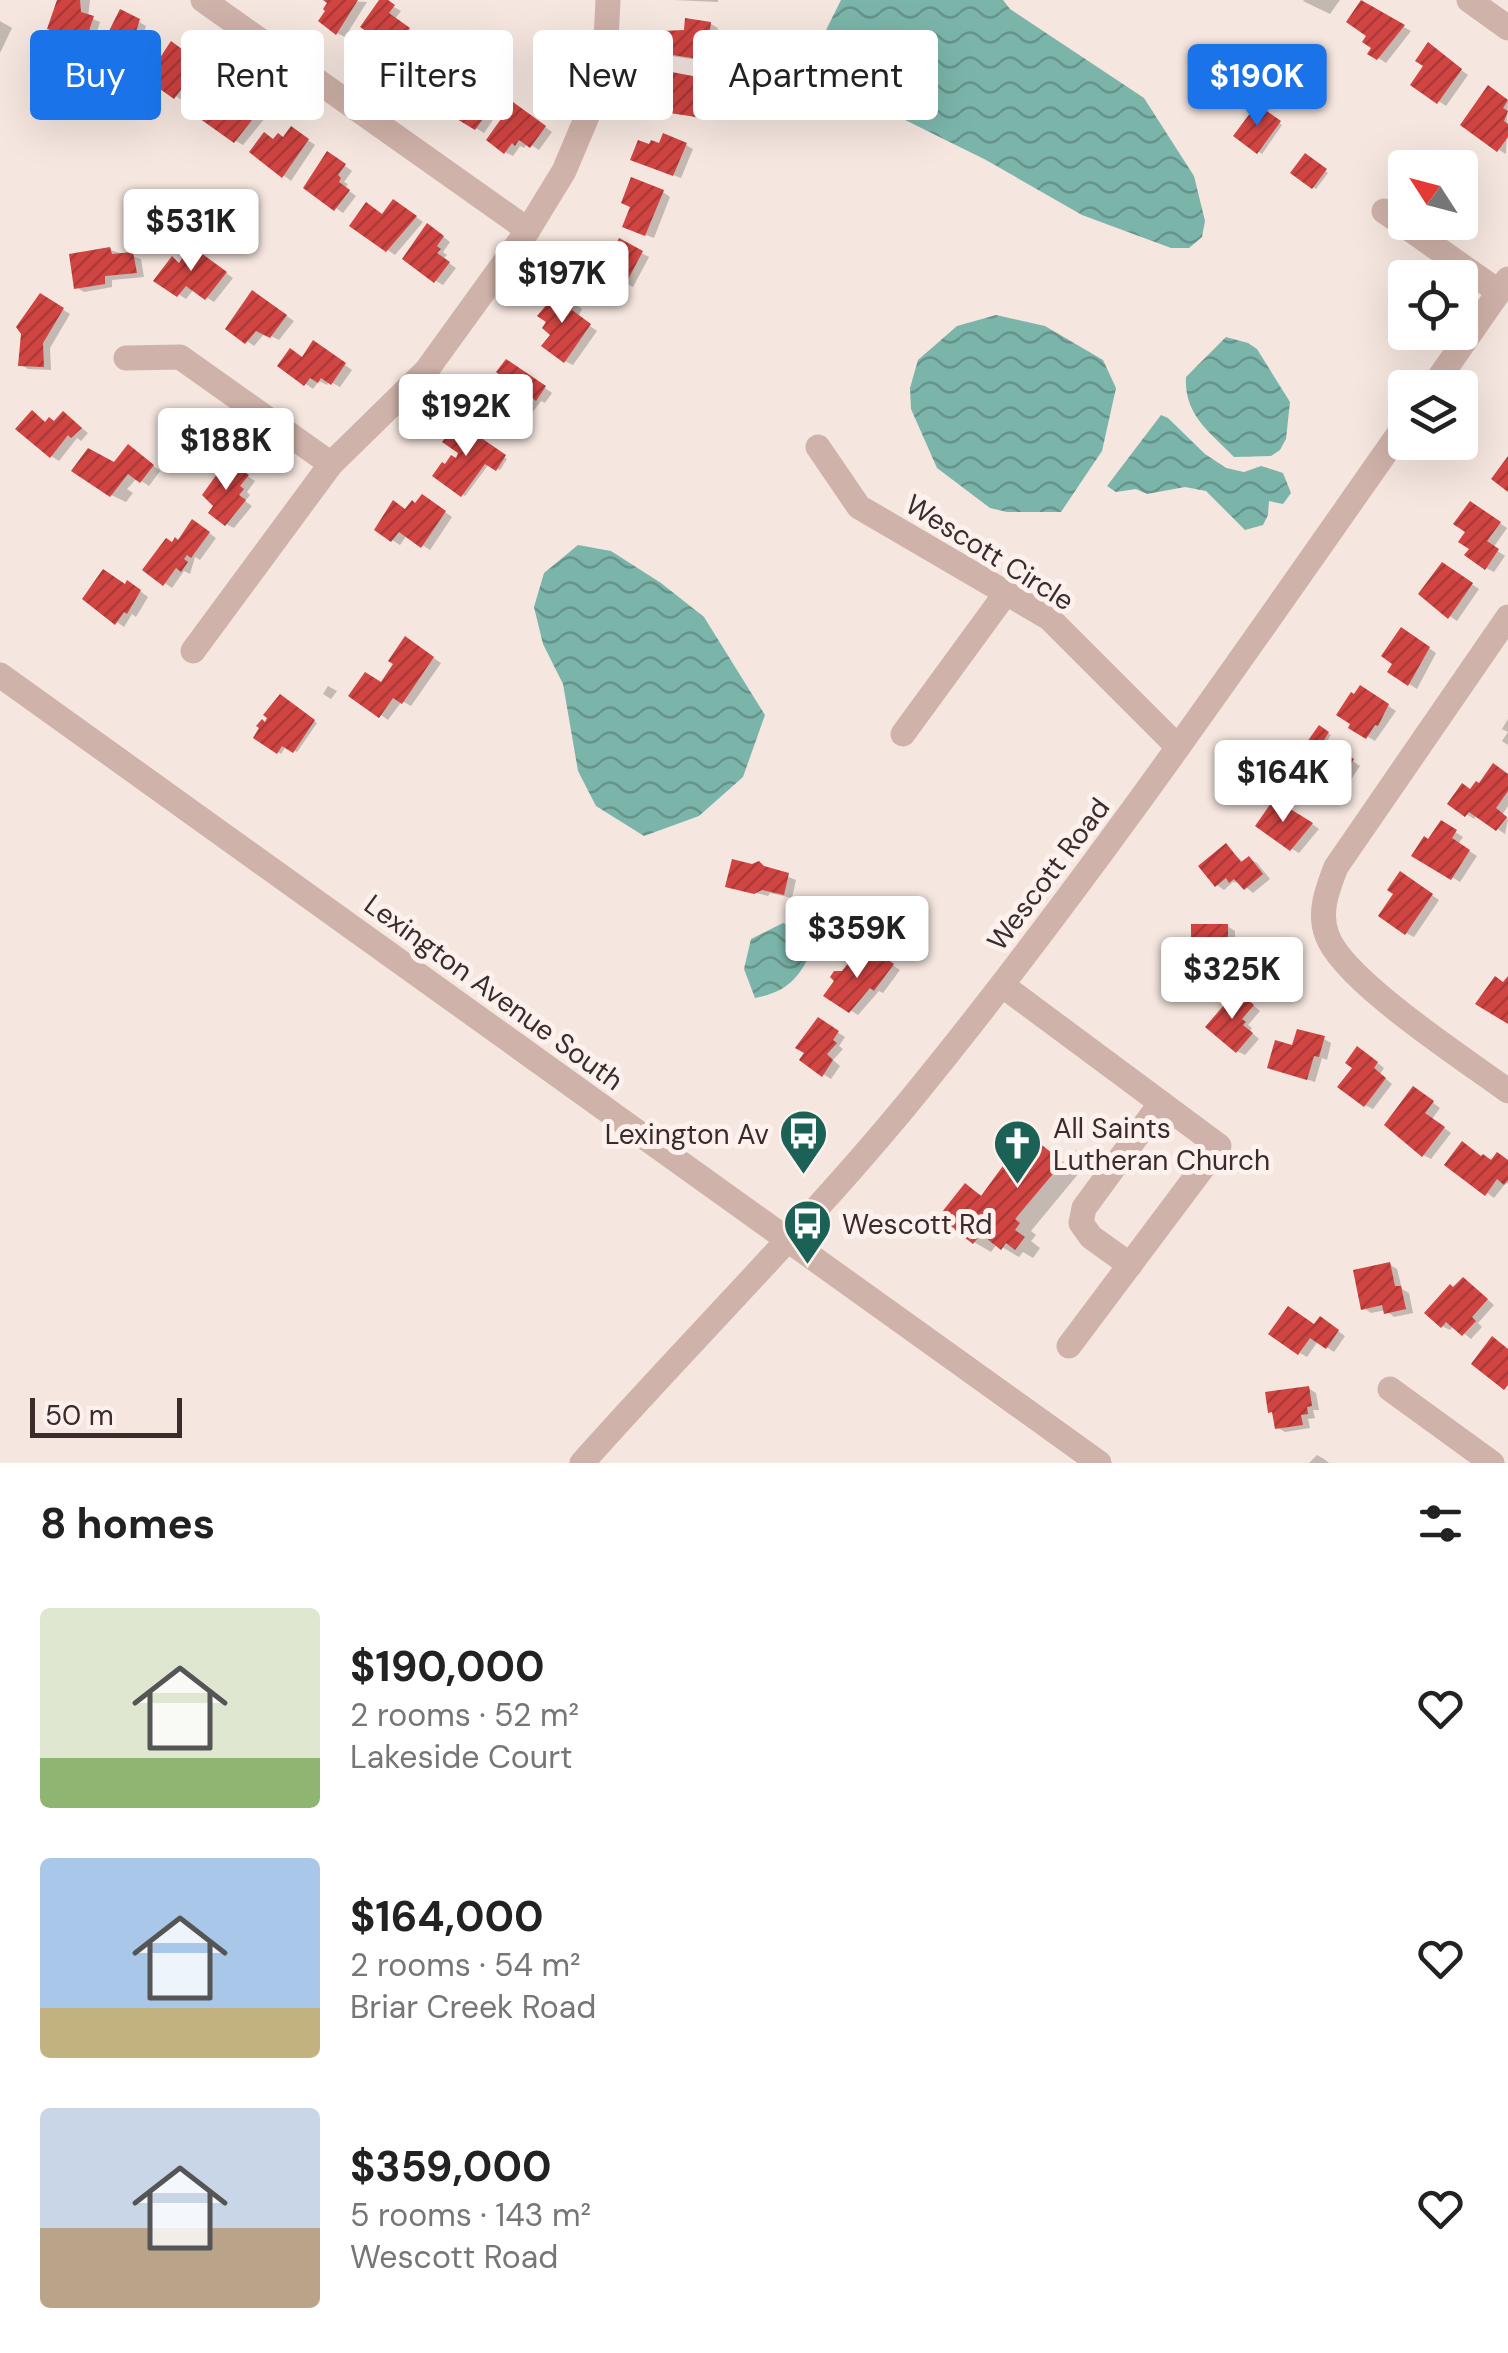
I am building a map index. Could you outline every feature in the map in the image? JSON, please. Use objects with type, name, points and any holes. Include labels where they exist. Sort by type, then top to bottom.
[{"type":"street","points":[[204,0],[528,230]]},
{"type":"street","points":[[194,651],[331,464],[426,370],[528,230],[564,170],[591,107],[606,40],[608,0]]},
{"type":"street","points":[[1469,0],[1508,28]]},
{"type":"street","points":[[1384,211],[1504,286],[1445,370]]},
{"type":"street","points":[[126,358],[180,357],[331,464]]},
{"type":"street","name":"Wescott Circle","points":[[818,447],[859,507],[1049,618],[1178,748]]},
{"type":"street","name":"Wescott Road","points":[[582,1463],[913,1096],[1002,986],[1178,748],[1388,449]]},
{"type":"street","points":[[903,734],[1006,593]]},
{"type":"street","points":[[1508,617],[1336,867],[1324,900],[1326,935],[1355,976],[1508,1091]]},
{"type":"street","name":"Lexington Avenue South","points":[[0,675],[1099,1463]]},
{"type":"street","points":[[1002,986],[1219,1146],[1070,1346]]},
{"type":"street","points":[[1130,1265],[1091,1236],[1081,1223],[1084,1208],[1160,1102]]},
{"type":"street","points":[[1390,1389],[1492,1463]]},
{"type":"water","points":[[841,0],[1003,0],[1010,9],[1144,98],[1194,176],[1205,221],[1202,237],[1189,248],[1171,248],[1082,215],[986,160],[905,120],[938,120],[938,30],[826,30]]},
{"type":"water","points":[[996,315],[1045,326],[1103,360],[1116,388],[1102,451],[1061,512],[1007,512],[990,508],[937,468],[911,409],[910,388],[918,360],[957,326]]},
{"type":"water","points":[[1226,337],[1257,349],[1290,402],[1286,439],[1271,456],[1234,457],[1200,422],[1189,402],[1186,377]]},
{"type":"water","points":[[1161,415],[1226,468],[1244,472],[1261,466],[1283,473],[1291,493],[1283,504],[1269,501],[1263,525],[1245,530],[1206,491],[1185,487],[1147,494],[1136,489],[1116,492],[1107,486]]},
{"type":"water","points":[[578,545],[611,551],[704,617],[765,715],[743,777],[699,816],[644,836],[596,806],[578,771],[563,684],[543,644],[534,607],[544,573]]},
{"type":"water","points":[[783,923],[805,932],[814,947],[792,981],[755,998],[744,969],[751,939]]},
{"type":"building","points":[[57,0],[80,0],[81,12],[94,16],[89,30],[47,29]]},
{"type":"building","points":[[323,0],[358,0],[336,35],[318,21],[327,3]]},
{"type":"building","points":[[379,0],[388,0],[395,5],[389,13],[410,28],[364,30],[360,27]]},
{"type":"building","points":[[1361,0],[1405,25],[1377,60],[1367,54],[1371,48],[1362,42],[1366,36],[1346,22]]},
{"type":"building","points":[[120,9],[140,19],[137,30],[110,30]]},
{"type":"building","points":[[685,18],[711,22],[710,30],[693,30],[693,58],[673,55],[673,30],[684,30]]},
{"type":"building","points":[[171,41],[181,48],[181,90],[174,99],[161,90],[161,56]]},
{"type":"building","points":[[1428,42],[1462,69],[1437,104],[1410,85],[1423,66],[1415,61]]},
{"type":"building","points":[[673,72],[693,76],[693,116],[673,114]]},
{"type":"building","points":[[1488,85],[1508,100],[1503,108],[1508,111],[1504,121],[1508,124],[1508,137],[1497,152],[1460,125]]},
{"type":"building","points":[[513,102],[546,126],[530,148],[519,140],[504,154],[486,140],[500,120],[513,120]]},
{"type":"building","points":[[1257,104],[1281,121],[1257,154],[1233,136]]},
{"type":"building","points":[[202,120],[252,120],[234,143]]},
{"type":"building","points":[[458,120],[482,120],[475,130]]},
{"type":"building","points":[[291,126],[309,139],[282,178],[249,152],[264,132],[273,139],[278,133],[283,137]]},
{"type":"building","points":[[663,133],[687,143],[673,176],[630,160],[638,140],[659,143]]},
{"type":"building","points":[[327,151],[346,164],[338,175],[339,182],[350,190],[334,211],[303,188]]},
{"type":"building","points":[[1305,153],[1327,169],[1312,189],[1290,173]]},
{"type":"building","points":[[631,177],[664,190],[645,236],[622,227],[630,207],[621,203]]},
{"type":"building","points":[[393,199],[417,216],[386,252],[349,226],[366,202],[382,214]]},
{"type":"building","points":[[427,223],[444,236],[437,253],[450,262],[434,283],[402,259]]},
{"type":"building","points":[[619,238],[643,251],[625,285],[583,263],[593,244],[602,248],[604,243],[614,248]]},
{"type":"building","points":[[190,245],[227,272],[205,300],[186,286],[177,297],[153,281],[172,256],[179,263]]},
{"type":"building","points":[[110,247],[112,254],[133,252],[137,273],[105,276],[105,284],[74,289],[69,254]]},
{"type":"building","points":[[252,290],[287,315],[270,338],[256,331],[245,344],[225,329]]},
{"type":"building","points":[[559,290],[575,303],[572,310],[591,324],[564,363],[541,346],[550,335],[542,328],[546,322],[537,316]]},
{"type":"building","points":[[40,293],[64,308],[43,343],[44,367],[18,366],[21,334],[16,327]]},
{"type":"building","points":[[313,340],[346,363],[331,385],[321,378],[318,383],[310,378],[304,386],[277,366],[290,348],[302,357]]},
{"type":"building","points":[[506,359],[546,386],[520,415],[513,411],[508,418],[501,413],[499,417],[479,403],[500,375],[496,372]]},
{"type":"building","points":[[32,410],[45,422],[49,417],[54,421],[63,411],[82,428],[71,438],[68,435],[50,458],[15,429]]},
{"type":"building","points":[[458,422],[506,455],[496,471],[485,464],[461,497],[432,476],[451,455],[456,458],[458,453],[442,442]]},
{"type":"building","points":[[128,444],[154,465],[140,483],[128,474],[110,497],[71,471],[88,448],[114,462]]},
{"type":"building","points":[[1508,456],[1508,492],[1491,479]]},
{"type":"building","points":[[227,460],[249,475],[240,486],[244,489],[239,495],[246,500],[225,526],[208,513],[213,506],[202,495]]},
{"type":"building","points":[[422,494],[446,511],[421,548],[399,532],[391,542],[374,530],[393,500],[405,509]]},
{"type":"building","points":[[1470,501],[1501,522],[1487,541],[1499,549],[1485,570],[1464,555],[1469,549],[1458,542],[1465,532],[1453,524]]},
{"type":"building","points":[[192,519],[210,532],[191,558],[187,555],[184,559],[188,562],[181,572],[176,568],[163,586],[142,570],[166,538],[178,540]]},
{"type":"building","points":[[1442,562],[1473,583],[1448,619],[1418,594]]},
{"type":"building","points":[[103,569],[141,590],[127,614],[124,612],[115,625],[82,599]]},
{"type":"building","points":[[1401,627],[1430,647],[1408,686],[1387,672],[1392,664],[1381,656]]},
{"type":"building","points":[[405,636],[434,657],[402,704],[393,698],[379,718],[348,696],[365,672],[381,682],[393,664],[388,661]]},
{"type":"building","points":[[1360,685],[1389,704],[1366,739],[1336,715]]},
{"type":"building","points":[[280,694],[315,720],[293,753],[282,746],[277,754],[253,738],[259,728],[256,726],[262,719],[265,722],[267,718],[263,715]]},
{"type":"building","points":[[1319,725],[1329,732],[1324,740],[1354,759],[1341,779],[1321,771],[1314,781],[1295,768],[1290,775],[1273,764],[1284,748],[1297,756]]},
{"type":"building","points":[[1493,763],[1508,774],[1508,791],[1496,808],[1507,817],[1496,831],[1469,812],[1465,817],[1447,804],[1462,783],[1470,789]]},
{"type":"building","points":[[1274,799],[1313,823],[1290,851],[1255,826]]},
{"type":"building","points":[[1441,820],[1457,830],[1452,838],[1470,850],[1451,880],[1411,856]]},
{"type":"building","points":[[1226,843],[1241,862],[1249,856],[1263,874],[1244,890],[1234,879],[1229,883],[1226,878],[1215,887],[1198,866]]},
{"type":"building","points":[[732,859],[752,864],[759,861],[789,873],[784,895],[762,890],[754,894],[725,887]]},
{"type":"building","points":[[1400,871],[1433,894],[1405,935],[1378,916],[1393,894],[1387,890]]},
{"type":"building","points":[[1191,924],[1228,924],[1228,967],[1183,964],[1183,946],[1191,947]]},
{"type":"building","points":[[874,950],[894,964],[874,991],[870,988],[849,1013],[823,996],[834,981],[830,977],[834,971],[842,971],[853,957],[864,966]]},
{"type":"building","points":[[1495,976],[1503,982],[1508,976],[1508,1024],[1475,1004]]},
{"type":"building","points":[[1237,990],[1254,1005],[1242,1019],[1253,1033],[1236,1053],[1205,1027]]},
{"type":"building","points":[[818,1017],[839,1031],[833,1040],[837,1043],[827,1054],[833,1060],[822,1077],[799,1060],[804,1053],[795,1048]]},
{"type":"building","points":[[1297,1029],[1325,1036],[1307,1080],[1267,1068],[1275,1040],[1292,1045]]},
{"type":"building","points":[[1357,1046],[1378,1062],[1374,1068],[1386,1078],[1364,1107],[1337,1087],[1352,1068],[1345,1063]]},
{"type":"building","points":[[1413,1086],[1434,1101],[1425,1113],[1445,1127],[1422,1157],[1384,1125]]},
{"type":"building","points":[[1027,1133],[1063,1162],[1015,1219],[1020,1223],[1015,1230],[1025,1237],[1015,1250],[1006,1243],[1001,1250],[981,1234],[973,1244],[938,1217],[965,1183],[981,1196]]},
{"type":"building","points":[[1462,1141],[1481,1156],[1491,1160],[1497,1152],[1508,1160],[1508,1180],[1504,1185],[1497,1179],[1485,1196],[1444,1165]]},
{"type":"building","points":[[1390,1262],[1395,1286],[1401,1286],[1406,1309],[1384,1314],[1382,1305],[1361,1310],[1353,1270]]},
{"type":"building","points":[[1463,1277],[1488,1299],[1462,1336],[1446,1322],[1441,1328],[1424,1313],[1450,1284],[1453,1287]]},
{"type":"building","points":[[1288,1306],[1314,1324],[1320,1316],[1339,1330],[1326,1349],[1310,1338],[1298,1355],[1268,1334]]},
{"type":"building","points":[[1492,1336],[1508,1349],[1508,1385],[1504,1390],[1471,1364]]},
{"type":"building","points":[[1309,1386],[1312,1406],[1307,1407],[1308,1414],[1301,1415],[1303,1425],[1275,1429],[1265,1392]]},
{"type":"place","name":"Lexington Av","points":[[804,1176]]},
{"type":"place","name":"All Saints Lutheran Church","points":[[1018,1186]]},
{"type":"place","name":"Wescott Rd","points":[[807,1266]]}]
